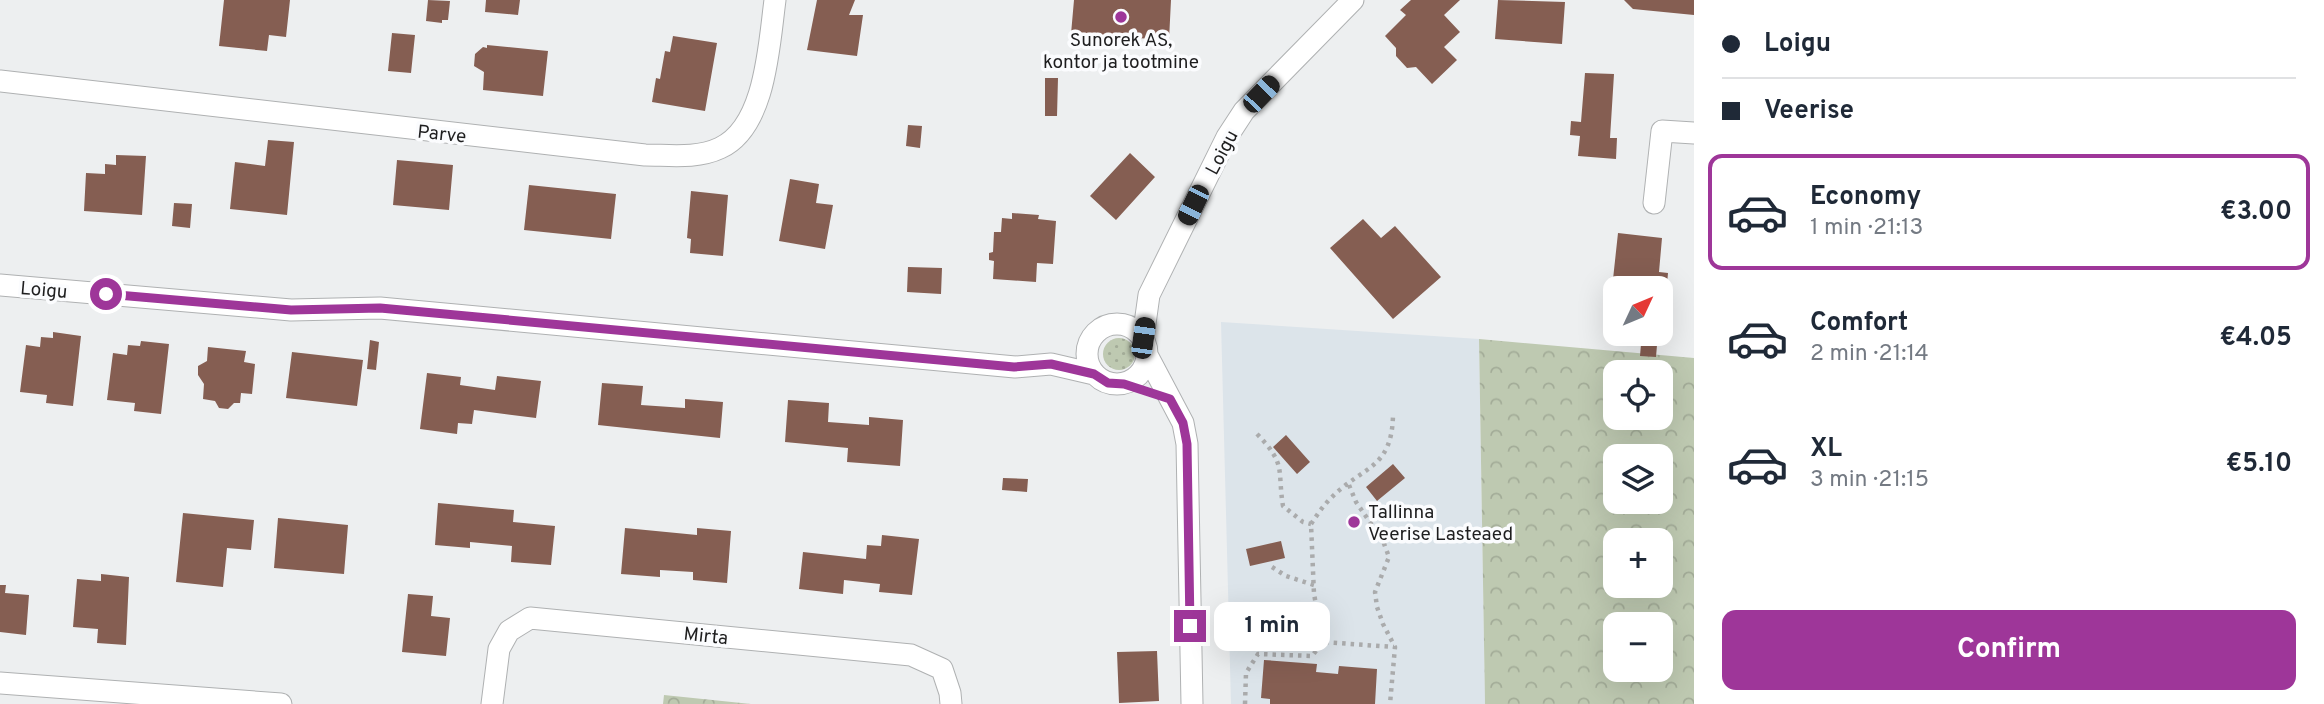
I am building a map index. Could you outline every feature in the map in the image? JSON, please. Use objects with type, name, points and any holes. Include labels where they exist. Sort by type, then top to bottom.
[{"type":"street","name":"Parve","points":[[0,81],[631,154],[693,156],[722,148],[747,125],[762,88],[775,0]]},
{"type":"street","name":"Loigu","points":[[1145,347],[1149,296],[1233,128],[1244,111],[1353,0]]},
{"type":"street","points":[[1654,203],[1662,131],[1694,134]]},
{"type":"street","name":"Loigu","points":[[0,285],[291,310],[380,308],[1014,367],[1051,364],[1094,374]]},
{"type":"street","name":"Loigu","points":[[1109,325],[1149,296]]},
{"type":"street","points":[[1170,399],[1124,384],[1108,383],[1094,374],[1089,365],[1088,345],[1100,329],[1109,325],[1128,326],[1145,347],[1183,423],[1187,444],[1192,704]]},
{"type":"street","name":"Loigu","points":[[1051,364],[1088,345]]},
{"type":"street","points":[[1124,384],[1141,373],[1145,347]]},
{"type":"street","name":"Mirta","points":[[492,704],[499,649],[509,631],[530,618],[911,655],[942,669],[950,693],[950,704]]},
{"type":"street","points":[[0,683],[281,704]]},
{"type":"path","points":[[1245,704],[1246,673],[1258,654],[1312,656],[1323,642],[1314,585],[1311,524],[1332,496],[1376,464],[1386,451],[1392,430],[1392,415]]},
{"type":"path","points":[[1257,434],[1280,466],[1283,506],[1303,522],[1311,524]]},
{"type":"path","points":[[1349,485],[1356,502],[1383,541],[1389,557],[1376,592],[1377,607],[1395,647],[1390,704]]},
{"type":"path","points":[[1272,567],[1286,576],[1314,585]]},
{"type":"path","points":[[1323,642],[1395,647]]},
{"type":"shaded area","name":"Tallinna Veerise Lasteaed","points":[[1221,322],[1479,339],[1485,704],[1231,704]]},
{"type":"green space","points":[[1119,338],[1131,342],[1135,354],[1131,366],[1119,370],[1107,366],[1103,354],[1107,342]]},
{"type":"green space","points":[[1479,339],[1694,358],[1694,704],[1485,704]]},
{"type":"green space","points":[[664,695],[751,704],[663,704]]},
{"type":"building","points":[[224,0],[290,0],[286,37],[269,35],[267,51],[219,46]]},
{"type":"building","points":[[428,0],[450,1],[448,20],[442,20],[442,23],[426,21]]},
{"type":"building","points":[[486,0],[520,0],[518,15],[485,12]]},
{"type":"building","points":[[817,0],[855,0],[849,15],[863,15],[857,56],[807,50]]},
{"type":"building","name":"Sunorek AS, kontor ja tootmine","points":[[1074,0],[1171,0],[1169,40],[1071,34]]},
{"type":"building","points":[[1411,0],[1460,0],[1444,15],[1460,32],[1444,47],[1457,60],[1432,84],[1416,67],[1407,68],[1396,56],[1396,48],[1385,36],[1406,15],[1400,10]]},
{"type":"building","points":[[1498,0],[1565,2],[1562,44],[1495,39]]},
{"type":"building","points":[[1624,0],[1694,0],[1694,15],[1633,9]]},
{"type":"building","points":[[392,33],[415,35],[411,73],[388,71]]},
{"type":"building","points":[[673,36],[717,43],[705,111],[652,102],[656,78],[660,79],[665,51],[670,52]]},
{"type":"building","points":[[487,45],[548,51],[543,96],[483,90],[484,72],[474,66],[475,54],[483,47],[487,48]]},
{"type":"building","points":[[1585,73],[1614,74],[1610,138],[1617,138],[1616,159],[1578,156],[1580,136],[1570,135],[1571,121],[1581,122]]},
{"type":"building","points":[[1045,78],[1058,78],[1057,116],[1045,116]]},
{"type":"building","points":[[908,125],[922,126],[920,148],[906,146]]},
{"type":"building","points":[[268,140],[294,142],[287,215],[230,209],[235,162],[265,166]]},
{"type":"building","points":[[1130,153],[1155,177],[1116,220],[1090,196]]},
{"type":"building","points":[[116,155],[146,156],[142,215],[84,211],[86,173],[105,174],[105,164],[116,165]]},
{"type":"building","points":[[397,160],[453,165],[449,210],[393,205]]},
{"type":"building","points":[[790,179],[819,184],[816,203],[833,205],[825,249],[779,241]]},
{"type":"building","points":[[529,185],[616,194],[611,239],[524,230]]},
{"type":"building","points":[[691,191],[728,195],[723,256],[690,253],[691,239],[687,238]]},
{"type":"building","points":[[174,203],[192,204],[190,228],[172,226]]},
{"type":"building","points":[[1012,213],[1039,215],[1038,219],[1056,221],[1053,264],[1037,263],[1036,282],[993,279],[994,261],[989,260],[989,253],[993,252],[994,232],[1001,232],[1002,218],[1012,219]]},
{"type":"building","points":[[1363,219],[1381,238],[1395,226],[1441,277],[1393,319],[1330,248]]},
{"type":"building","points":[[1618,233],[1662,238],[1659,272],[1668,273],[1668,276],[1613,276]]},
{"type":"building","points":[[908,267],[942,268],[941,294],[907,292]]},
{"type":"building","points":[[53,332],[81,336],[73,406],[46,403],[47,395],[20,392],[26,345],[40,347],[41,337],[53,338]]},
{"type":"building","points":[[370,340],[379,342],[376,370],[367,369]]},
{"type":"building","points":[[141,341],[169,344],[161,414],[134,411],[135,403],[107,400],[113,353],[127,355],[128,345],[140,346]]},
{"type":"building","points":[[1641,346],[1657,346],[1656,357],[1640,356]]},
{"type":"building","points":[[208,347],[246,351],[244,362],[255,364],[252,394],[241,393],[240,403],[234,403],[228,409],[219,408],[215,401],[203,399],[204,384],[198,375],[198,366],[207,361]]},
{"type":"building","points":[[292,352],[363,360],[357,406],[286,398]]},
{"type":"building","points":[[427,373],[461,377],[460,385],[495,390],[497,376],[541,381],[536,418],[474,410],[472,424],[458,423],[457,434],[420,429]]},
{"type":"building","points":[[602,383],[643,386],[641,405],[685,408],[685,399],[723,402],[720,438],[598,425]]},
{"type":"building","points":[[788,400],[829,403],[828,422],[869,425],[869,417],[903,420],[900,466],[847,462],[848,448],[785,442]]},
{"type":"building","points":[[1286,435],[1310,462],[1297,474],[1273,447]]},
{"type":"building","points":[[1393,464],[1405,478],[1377,501],[1366,487]]},
{"type":"building","points":[[1003,478],[1028,479],[1027,492],[1002,490]]},
{"type":"building","points":[[438,503],[514,510],[513,522],[555,526],[551,565],[511,562],[512,546],[470,542],[470,548],[435,545]]},
{"type":"building","points":[[183,513],[254,520],[251,550],[227,548],[223,587],[176,582]]},
{"type":"building","points":[[278,518],[348,525],[344,574],[274,568]]},
{"type":"building","points":[[625,528],[697,535],[697,528],[731,531],[727,583],[693,580],[693,572],[660,570],[660,577],[621,574]]},
{"type":"building","points":[[882,535],[919,539],[912,595],[879,592],[880,584],[844,580],[843,594],[799,589],[803,552],[866,559],[867,545],[881,546]]},
{"type":"building","points":[[1281,541],[1285,558],[1250,566],[1246,549]]},
{"type":"building","points":[[101,574],[129,577],[126,645],[97,643],[98,629],[73,627],[77,579],[101,581]]},
{"type":"building","points":[[0,585],[6,585],[5,593],[29,595],[26,635],[0,632]]},
{"type":"building","points":[[408,594],[433,596],[431,616],[450,618],[446,656],[402,652]]},
{"type":"building","points":[[1157,651],[1159,701],[1119,703],[1117,652]]},
{"type":"building","points":[[1264,660],[1317,664],[1316,672],[1338,674],[1339,666],[1377,669],[1375,704],[1270,704],[1270,699],[1261,698]]},
{"type":"place","name":"Sunorek AS, kontor ja tootmine","points":[[1121,17]]},
{"type":"place","name":"Tallinna Veerise Lasteaed","points":[[1354,522]]},
{"type":"route","points":[[106,294],[291,310],[380,308],[1014,367],[1051,364],[1094,374],[1108,383],[1124,384],[1170,399],[1183,423],[1187,444],[1190,626]]}]
